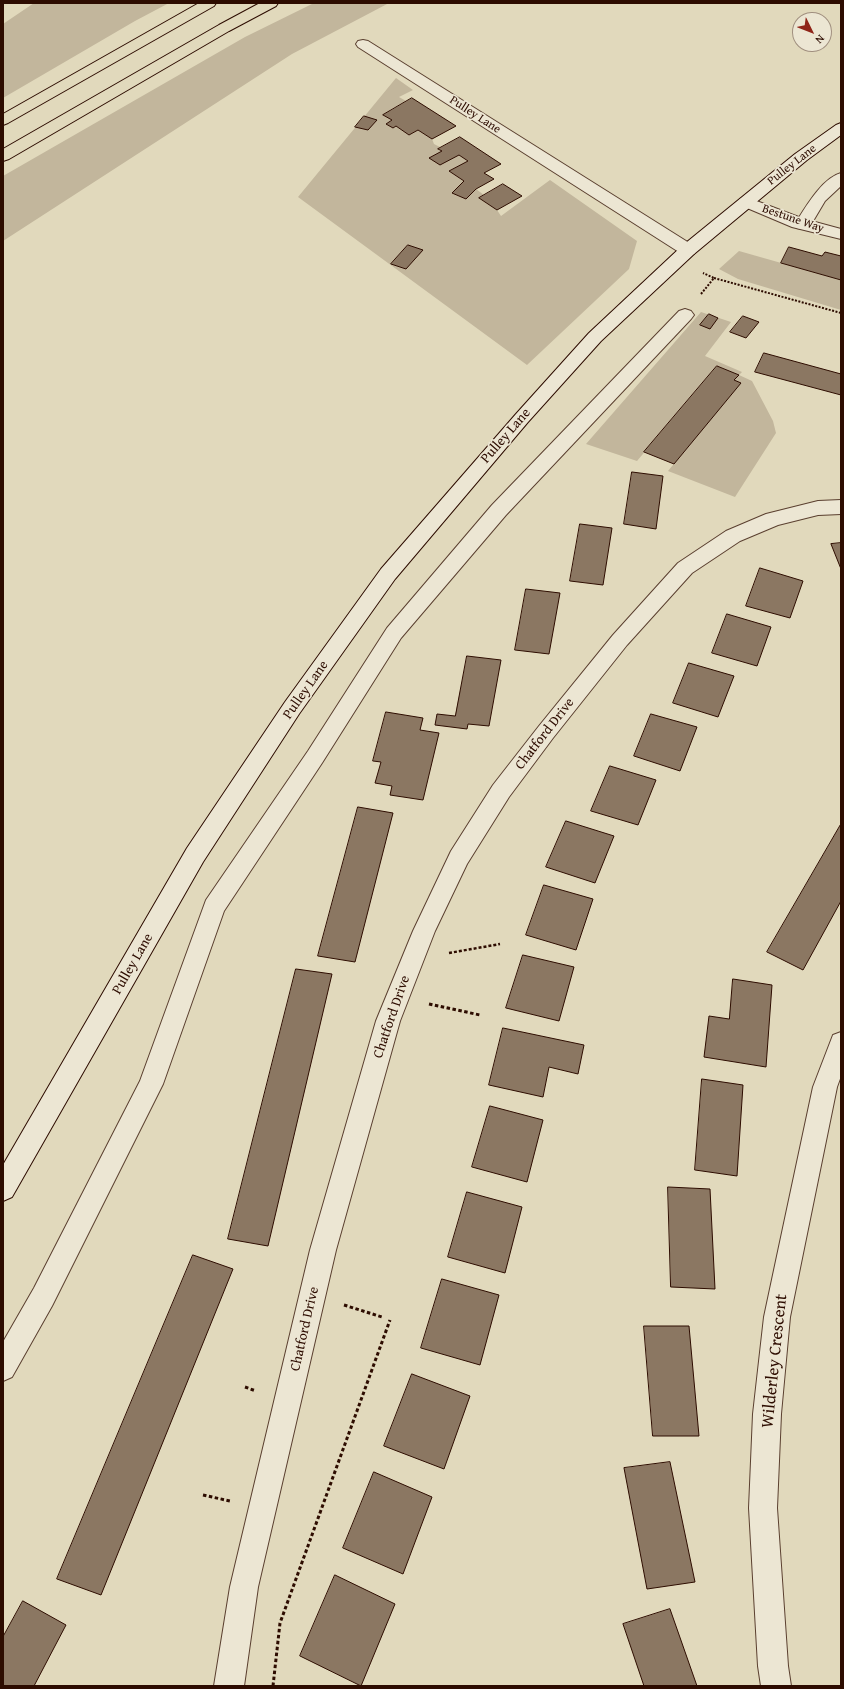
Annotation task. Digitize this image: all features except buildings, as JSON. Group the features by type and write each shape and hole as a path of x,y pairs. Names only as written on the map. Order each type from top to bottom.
{"highway":[{"path":"3,120 209,3"},
{"path":"3,156 224,28 271,3"}],"street":[{"name":"Pulley Lane","path":"363,44 682,256"},
{"name":"Pulley Lane","path":"3,1190 194,856 292,708 388,574 522,418 595,337 682,256 800,157 841,128"},
{"path":"803,224 819,198 841,178"},
{"name":"Bestune Way","path":"746,202 803,224 841,234"},
{"path":"3,1368 44,1297 151,1084 214,908 315,757 394,633 499,510 685,315"},
{"name":"Chatford Drive","path":"229,1686 244,1587 323,1250 388,1021 424,931 459,858 501,791 546,732 620,640 685,568 733,536 773,519 818,508 841,507"},
{"name":"Wilderley Crescent","path":"776,1686 773,1666 763,1508 769,1392 777,1317 800,1200 825,1087 841,1043"}],"path":[{"path":"682,256 714,278 841,313"},
{"path":"685,315 714,278"},
{"path":"412,960 500,944"},
{"path":"426,1004 480,1015"},
{"path":"338,1303 382,1317"},
{"path":"273,1686 280,1623 390,1320"},
{"path":"204,1495 209,1497"}],"shaded area":[{"path":"34,3 169,3 135,21 3,98 3,24"},
{"path":"314,3 389,3 292,54 3,241 3,176 245,37"},
{"path":"396,78 413,90 399,97 406,101 384,115 392,120 386,124 393,128 396,126 409,135 418,130 432,139 434,144 440,147 438,149 442,151 430,158 459,155 468,161 449,171 464,181 452,193 466,199 476,189 484,195 479,198 497,210 501,216 550,180 637,241 629,269 527,365 298,197"},
{"path":"739,251 841,280 841,310 738,279 719,269"},
{"path":"701,312 731,322 705,356 742,372 739,375 717,366 637,461 586,444"},
{"path":"739,375 752,381 773,421 776,433 735,497 668,471 740,383 734,380"}]}
